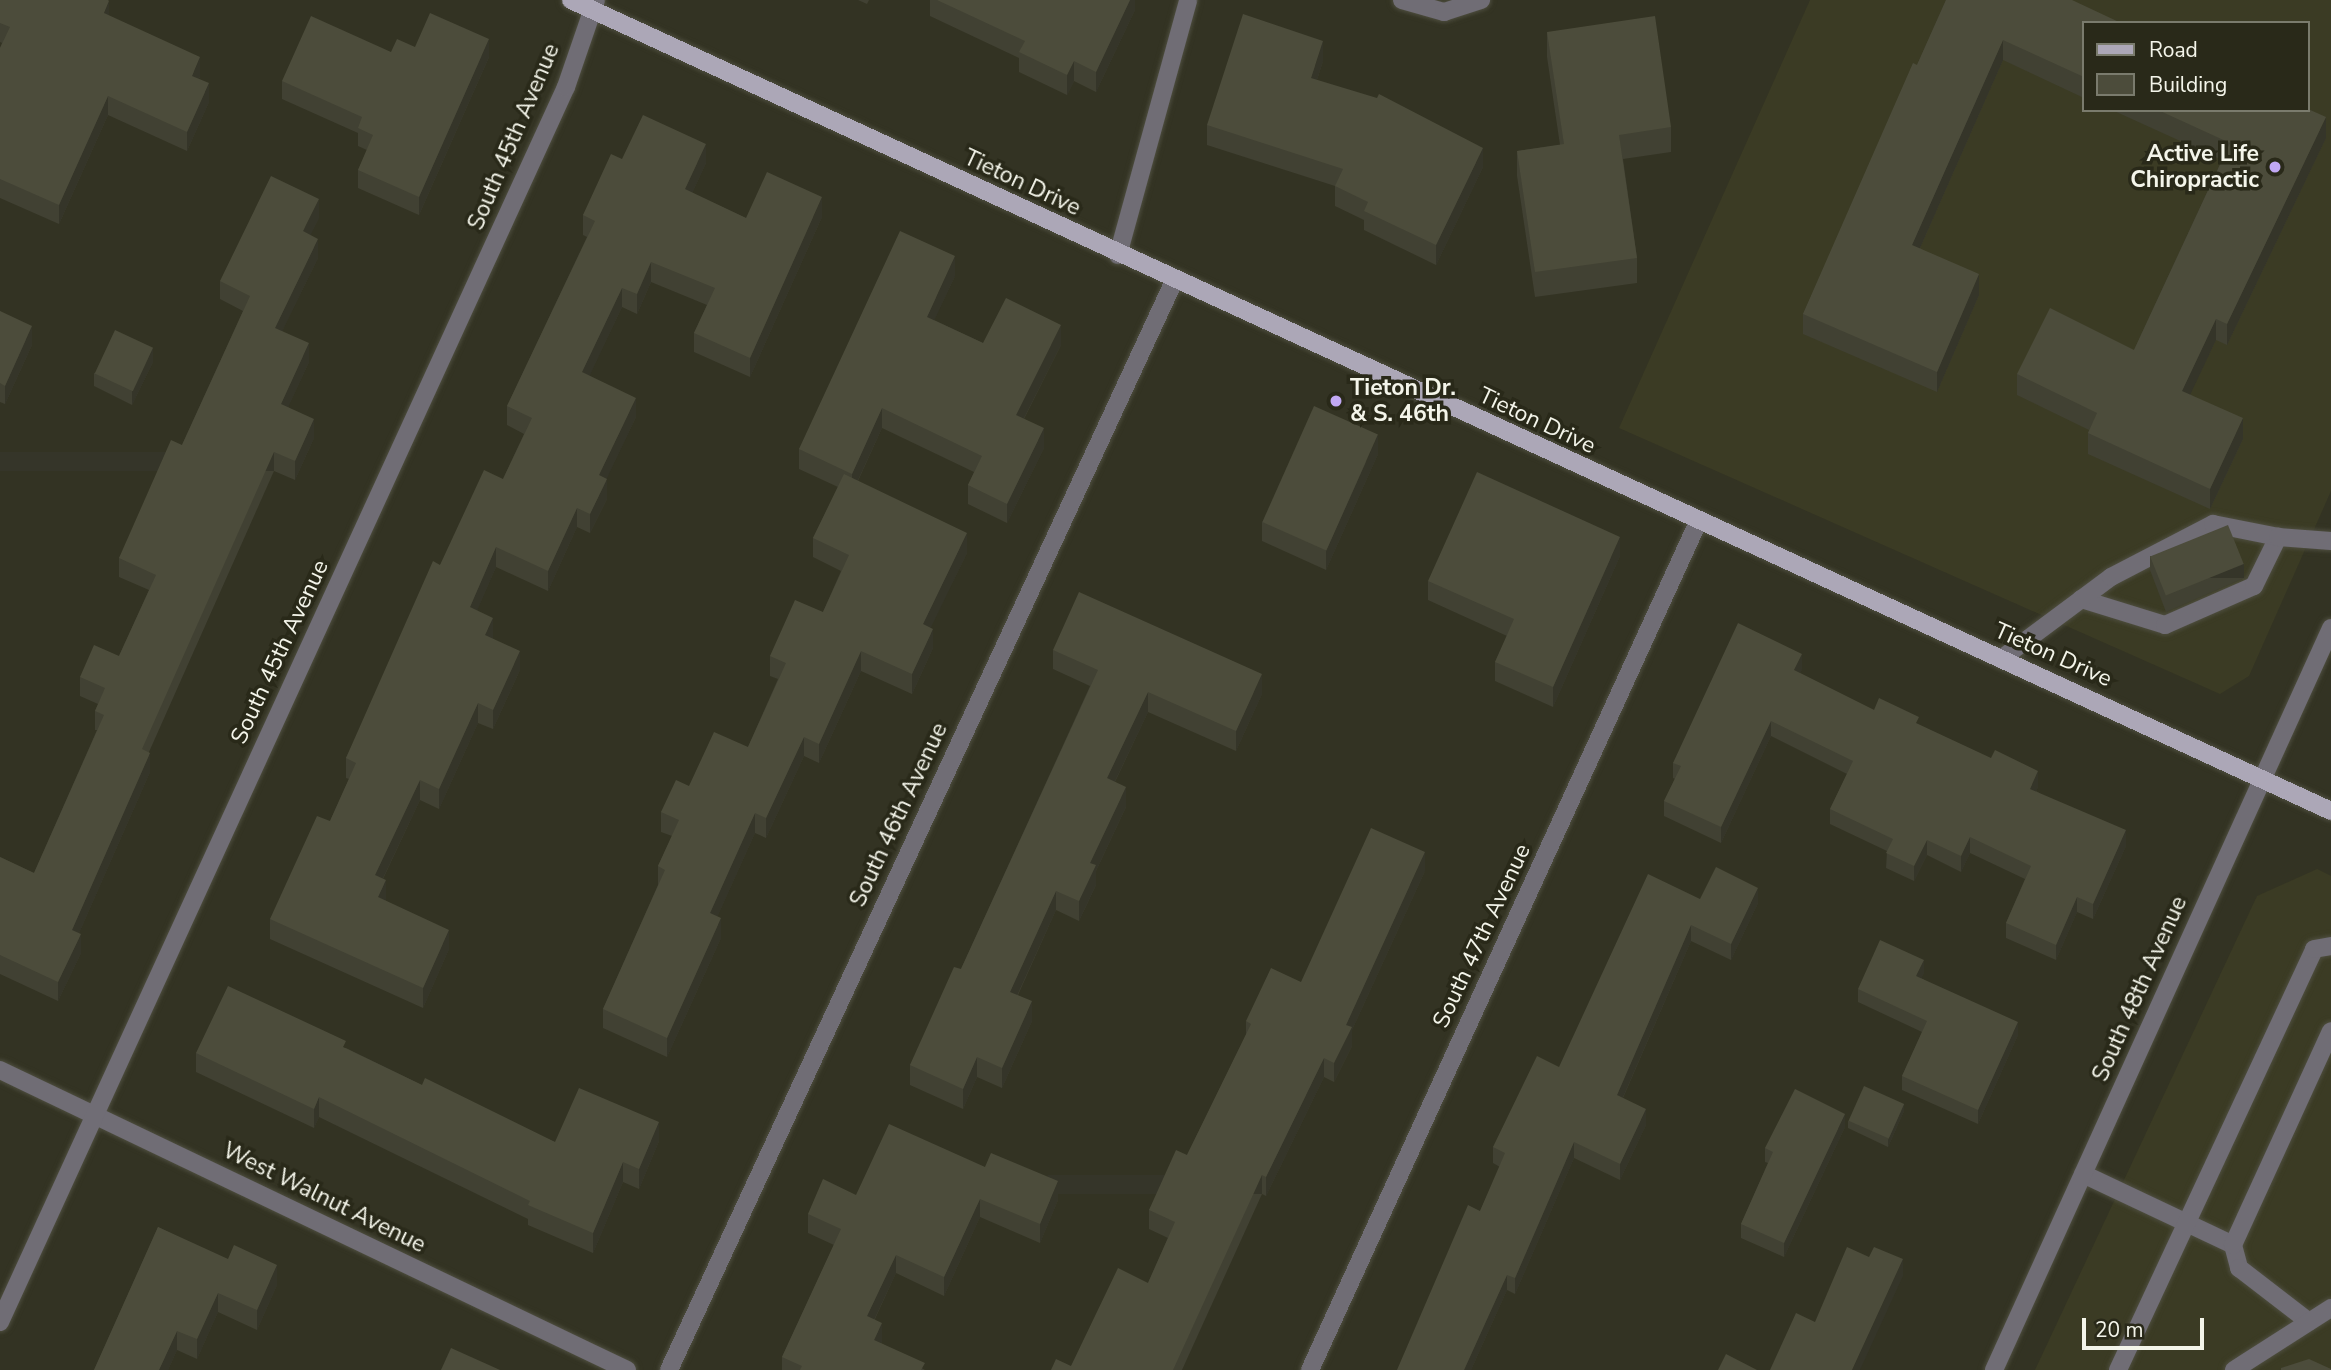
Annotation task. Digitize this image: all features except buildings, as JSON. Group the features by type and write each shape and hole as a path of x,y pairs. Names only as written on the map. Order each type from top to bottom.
{"main road":[{"name":"Tieton Drive","path":"572,0 594,5 1174,281 1698,522 2263,777 2331,811"}],"street":[{"path":"1118,255 1188,0"},
{"path":"1402,0 1444,12 1481,0"},
{"name":"South 45th Avenue","path":"0,1322 566,87 594,5"},
{"name":"South 46th Avenue","path":"668,1370 1174,281"},
{"name":"South 47th Avenue","path":"1310,1370 1698,522"},
{"path":"2001,659 2111,577 2213,524 2278,537 2331,541"},
{"path":"2081,599 2165,625 2254,586 2278,537"},
{"name":"South 48th Avenue","path":"1994,1370 2331,628"},
{"path":"2118,1370 2314,949 2331,946"},
{"path":"2309,1322 2239,1268 2233,1245 2331,1031"},
{"name":"West Walnut Avenue","path":"0,1070 627,1370"},
{"path":"2083,1174 2233,1245"},
{"path":"2234,1370 2331,1308"}],"shaded area":[{"path":"1810,0 2331,0 2331,491 2249,676 2220,694 1619,428"},
{"path":"2317,869 2331,876 2331,1370 2035,1370 2257,896"}],"place":[{"name":"Active Life Chiropractic","path":"2275,167"},
{"name":"Tieton Dr. & S. 46th","path":"1336,401"}]}
